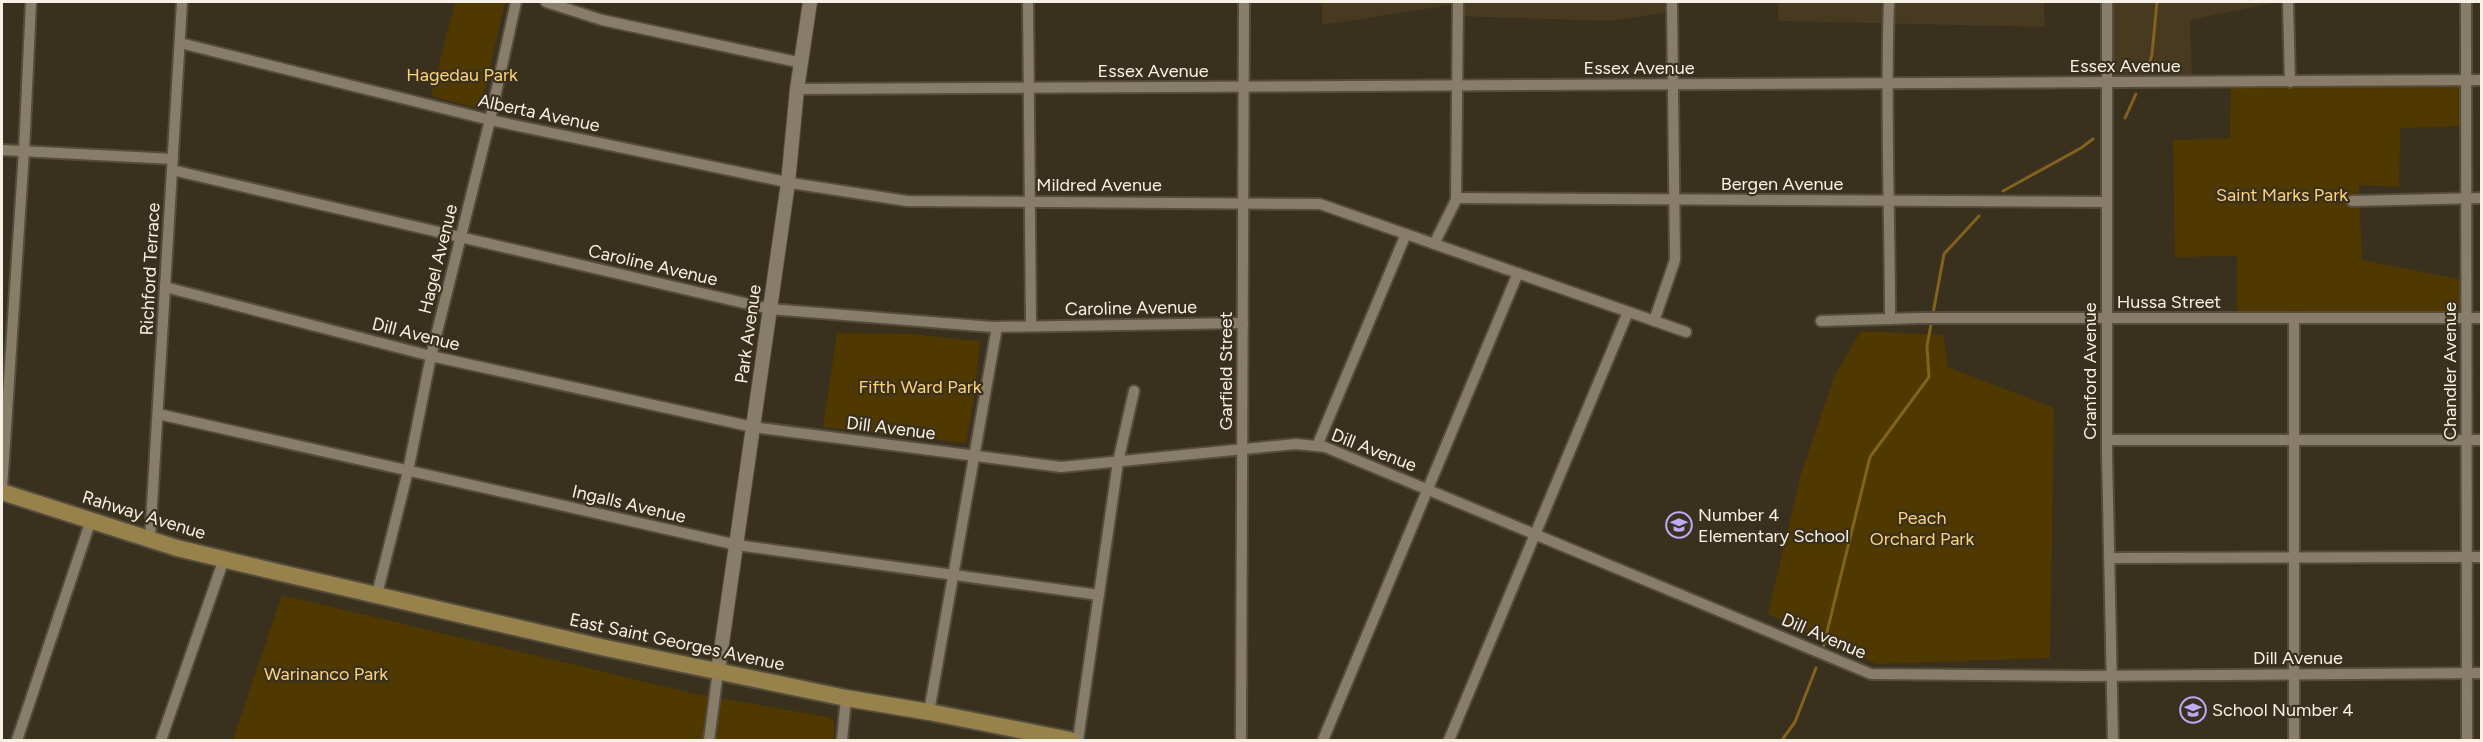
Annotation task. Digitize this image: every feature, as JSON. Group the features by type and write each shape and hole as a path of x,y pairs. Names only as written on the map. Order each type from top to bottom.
{"main road":[{"name":"Rahway Avenue","path":"2,490 150,539 277,572"},
{"name":"East Saint Georges Avenue","path":"277,572 718,671 1070,741"}],"street":[{"path":"2,490 24,151 31,2"},
{"name":"Richford Terrace","path":"150,539 182,2"},
{"name":"Hagel Avenue","path":"377,594 408,471 431,356 490,120 516,2"},
{"path":"546,2 602,20 802,63"},
{"name":"Park Avenue","path":"718,671 788,183 810,2"},
{"path":"1028,2 1031,326"},
{"name":"Garfield Street","path":"1241,741 1244,2"},
{"path":"1458,2 1456,198 1434,244 1686,332"},
{"path":"1654,321 1675,260 1672,2"},
{"path":"1889,2 1886,84 1890,201 1890,320"},
{"name":"Cranford Avenue","path":"2107,2 2105,82 2107,440 2113,741"},
{"path":"2288,2 2290,82"},
{"name":"Chandler Avenue","path":"2466,2 2467,741"},
{"name":"Alberta Avenue","path":"180,43 490,120 788,183"},
{"name":"Essex Avenue","path":"798,89 2481,80"},
{"name":"Caroline Avenue","path":"2,150 172,165 461,237 770,309 997,327 1243,323"},
{"name":"Mildred Avenue","path":"788,183 907,201 1320,204 1434,244"},
{"name":"Bergen Avenue","path":"1456,198 2107,202"},
{"path":"2352,201 2481,198"},
{"path":"1317,446 1406,234"},
{"path":"1323,741 1518,273"},
{"name":"Dill Avenue","path":"165,287 431,356 753,427 1061,467 1296,444 1325,447 1871,674 2481,673"},
{"path":"1449,741 1628,312"},
{"name":"Hussa Street","path":"1821,321 1920,318 2481,318"},
{"path":"2294,318 2294,741"},
{"path":"929,712 997,327"},
{"path":"1078,741 1118,462 1134,391"},
{"name":"Ingalls Avenue","path":"158,414 737,545 1099,595"},
{"path":"2107,440 2481,440"},
{"path":"17,741 91,520"},
{"path":"2109,558 2481,557"},
{"path":"161,741 224,559"},
{"path":"709,741 718,671"},
{"path":"842,741 846,698"}],"shaded area":[{"path":"1322,2 1671,2 1671,12 1610,21 1457,16 1457,4 1322,25"},
{"path":"1778,2 2044,2 2045,27 1778,21"},
{"path":"2104,2 2278,2 2190,20 2192,78 2106,80"}],"green space":[{"name":"Hagedau Park","path":"455,2 505,2 480,109 431,96"},
{"name":"Saint Marks Park","path":"2466,74 2466,126 2400,128 2399,187 2359,185 2362,260 2464,280 2464,318 2237,318 2237,256 2175,257 2173,140 2230,138 2231,78"},
{"name":"Peach Orchard Park","path":"1861,331 1943,335 1948,367 2054,408 2050,658 1876,664 1768,614 1801,474 1835,375"},
{"name":"Fifth Ward Park","path":"837,333 908,334 980,341 975,392 966,443 823,427"},
{"name":"Warinanco Park","path":"282,595 696,694 829,717 834,721 834,740 233,740"}],"waterway":[{"path":"2148,70 2152,54 2157,2"},
{"path":"2125,118 2136,94"},
{"path":"2003,191 2093,139"},
{"path":"1823,648 1870,457 1929,377 1927,346 1944,254 1979,216"},
{"path":"1782,740 1795,722 1816,668"}],"place":[{"name":"Number 4 Elementary School","path":"1679,525"},
{"name":"School Number 4","path":"2193,710"}]}
